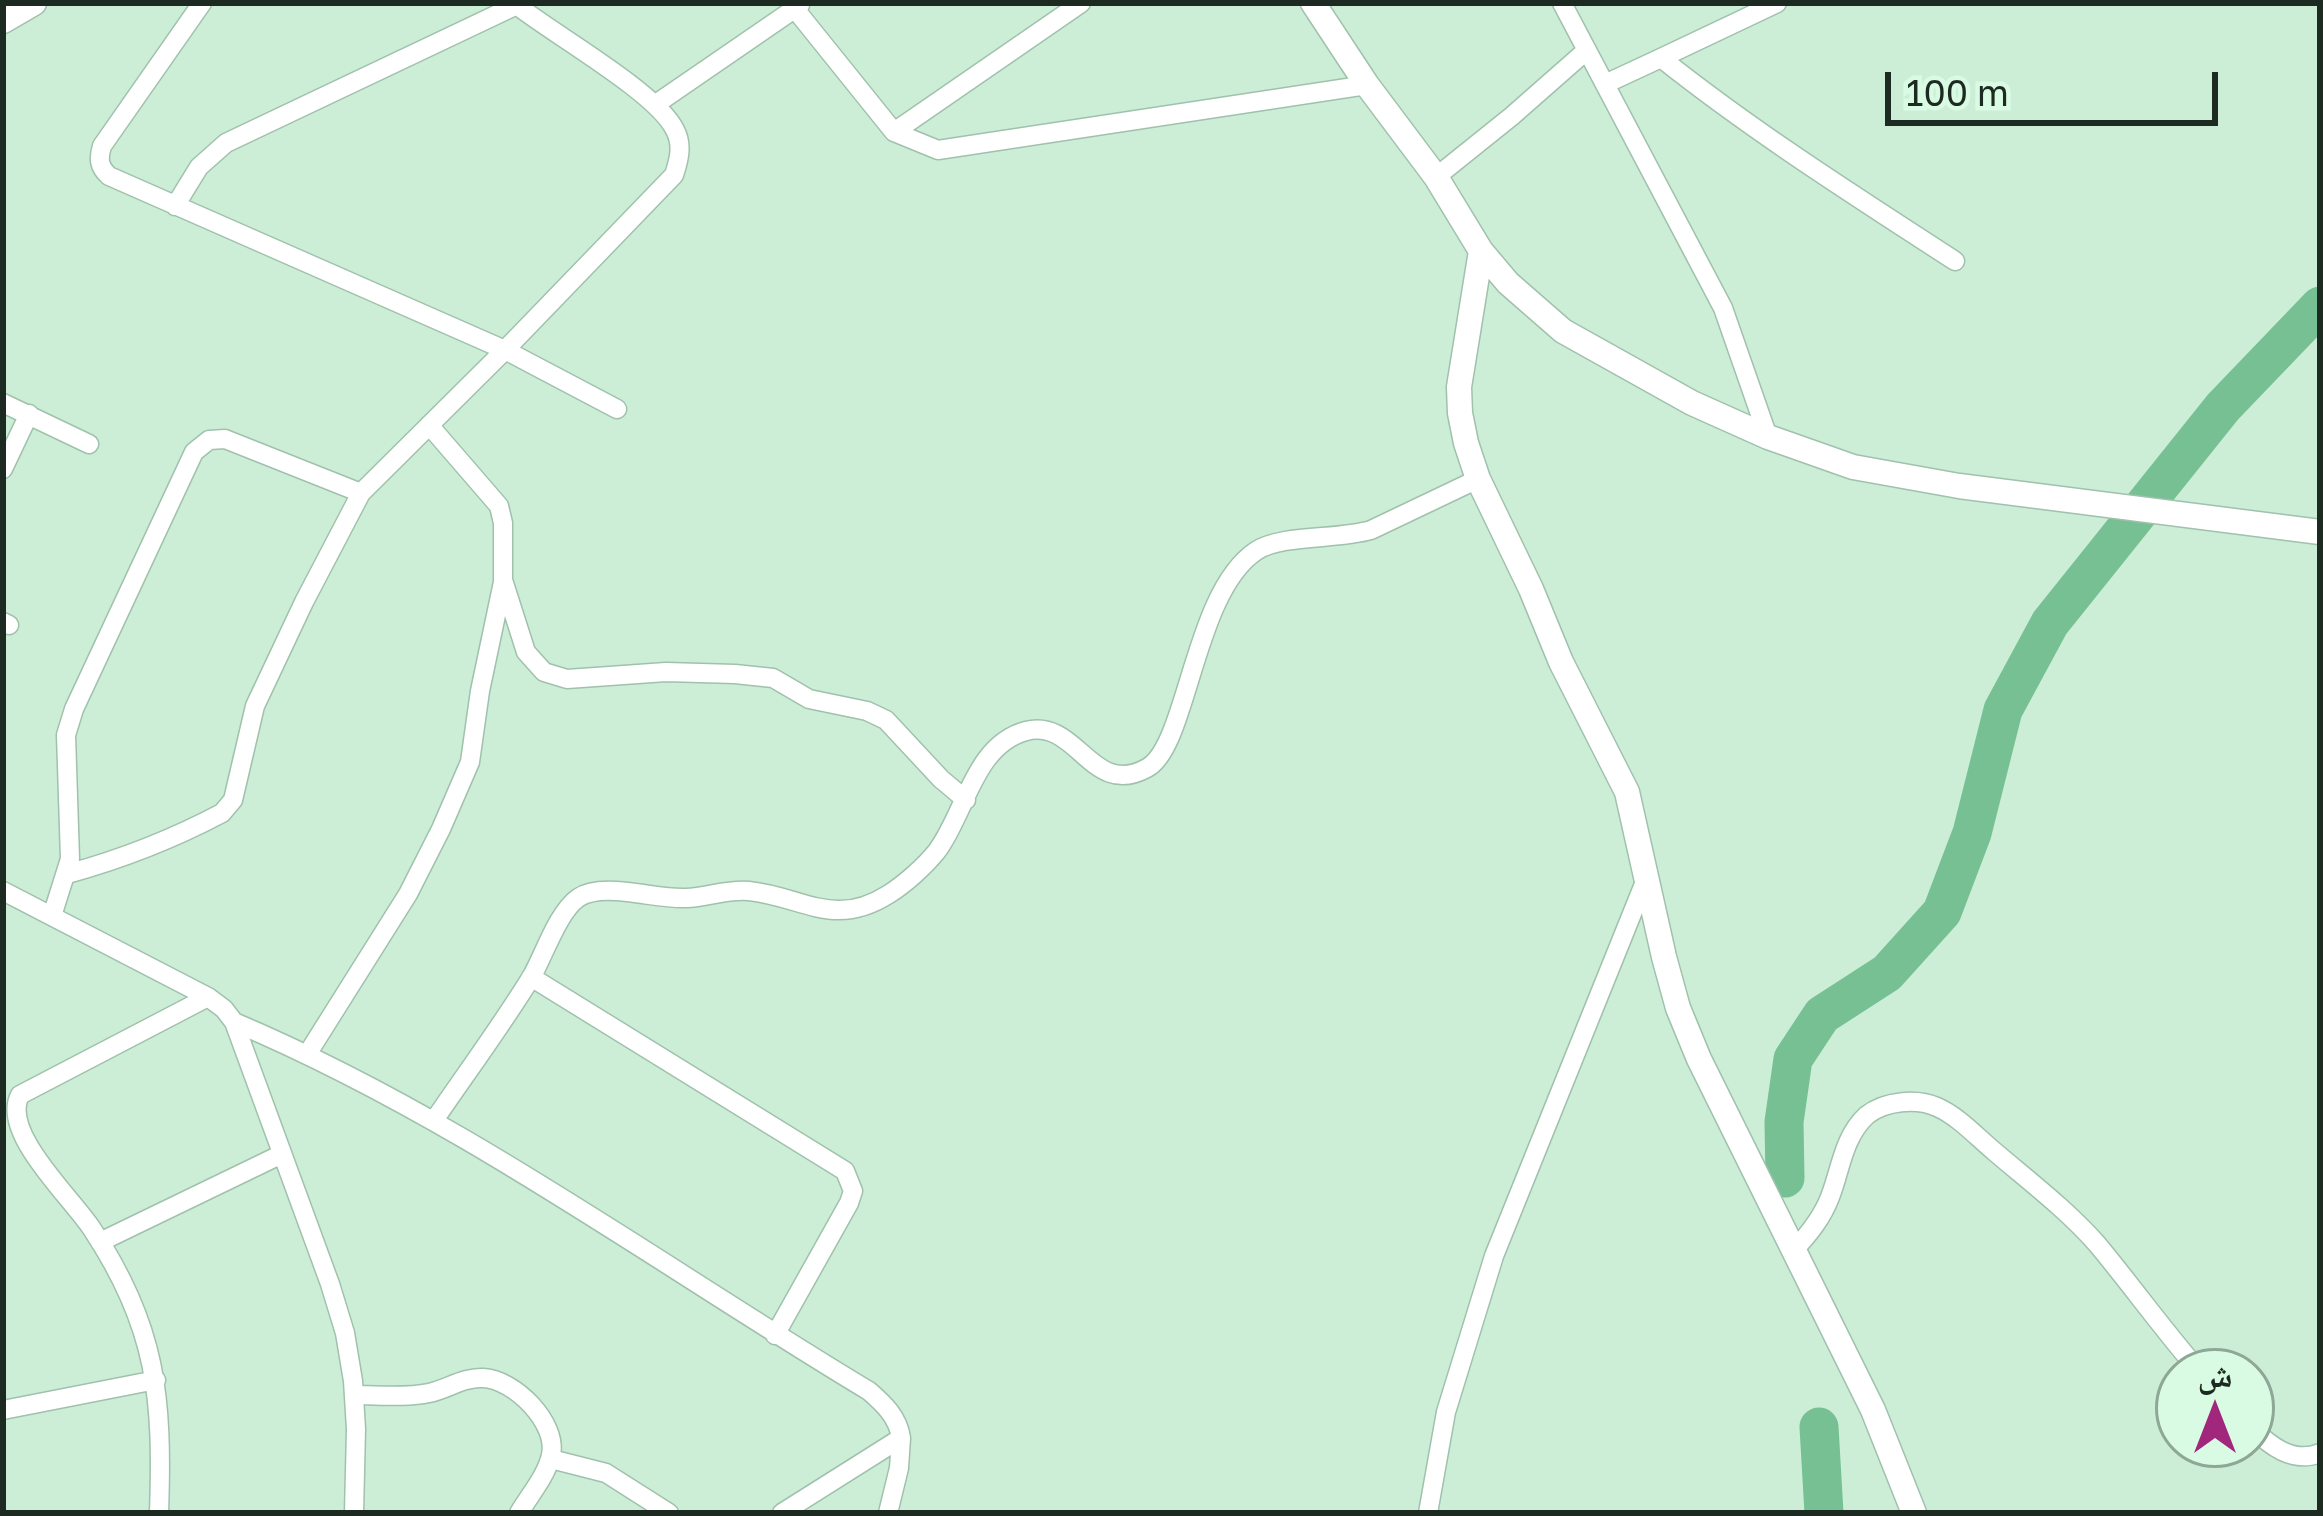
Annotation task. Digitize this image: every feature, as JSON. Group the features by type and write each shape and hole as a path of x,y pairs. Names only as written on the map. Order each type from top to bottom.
{"street":[{"path":"3,21 34,3"},
{"path":"202,3 102,146 103,171 505,350 617,409"},
{"path":"894,132 1081,3"},
{"path":"1313,3 1508,283 1564,331 1691,403 1768,437 1853,466 1959,486 2320,532"},
{"path":"1563,3 1723,308 1768,437"},
{"path":"1605,84 1778,3"},
{"path":"67,874 168,841 229,806 255,706 361,493 674,175 680,160 676,130 656,104 517,4 226,143 200,167 175,206"},
{"path":"656,104 799,6 894,132 927,148 958,149 1367,85"},
{"path":"1436,177 1587,50"},
{"path":"1661,58 1828,180 1955,260"},
{"path":"1481,250 1459,387 1460,413 1478,479 1561,662 1627,791 1664,957 1699,1059 1873,1410 1913,1513"},
{"path":"3,403 89,444"},
{"path":"3,470 29,414"},
{"path":"308,1053 408,894 473,752 503,580 503,523 499,506 429,424"},
{"path":"52,916 67,874 66,735 194,452 209,440 225,439 361,493"},
{"path":"434,1120 531,977 574,901 585,894 611,891 685,898 732,890 754,891 819,909 842,911 868,905 892,892 935,854 982,764 1007,739 1037,730 1062,736 1096,767 1111,773 1132,773 1153,764 1172,728 1215,604 1255,552 1282,542 1371,530 1478,479"},
{"path":"503,580 526,652 544,672 567,679 666,672 773,678 809,699 867,711 886,720 966,800"},
{"path":"1428,1513 1441,1432 1494,1256 1648,875"},
{"path":"3,891 208,997 234,1022 340,1317 354,1395 353,1513"},
{"path":"531,977 845,1171 853,1191 849,1203 776,1335"},
{"path":"159,1513 160,1424 156,1380 142,1325 100,1242 69,1200 20,1149 8,1120 12,1103 20,1095 208,997"},
{"path":"234,1022 308,1053 434,1120 869,1391 896,1420 901,1438 888,1513"},
{"path":"1794,1250 1828,1202 1846,1147 1865,1117 1890,1105 1932,1105 1957,1120 2095,1242 2181,1348"},
{"path":"100,1242 282,1154"},
{"path":"354,1395 413,1395 487,1378 521,1394 550,1436 551,1459 519,1513"},
{"path":"3,1410 156,1380"},
{"path":"782,1513 901,1438"},
{"path":"2275,1444 2290,1455 2320,1453"},
{"path":"551,1459 607,1473 669,1513"}],"waterway":[{"path":"1785,1178 1784,1122 1793,1059 1822,1015 1887,973 1942,912 1972,833 2003,710 2050,623 2223,407 2320,306"},
{"path":"1819,1427 1824,1513"}]}
